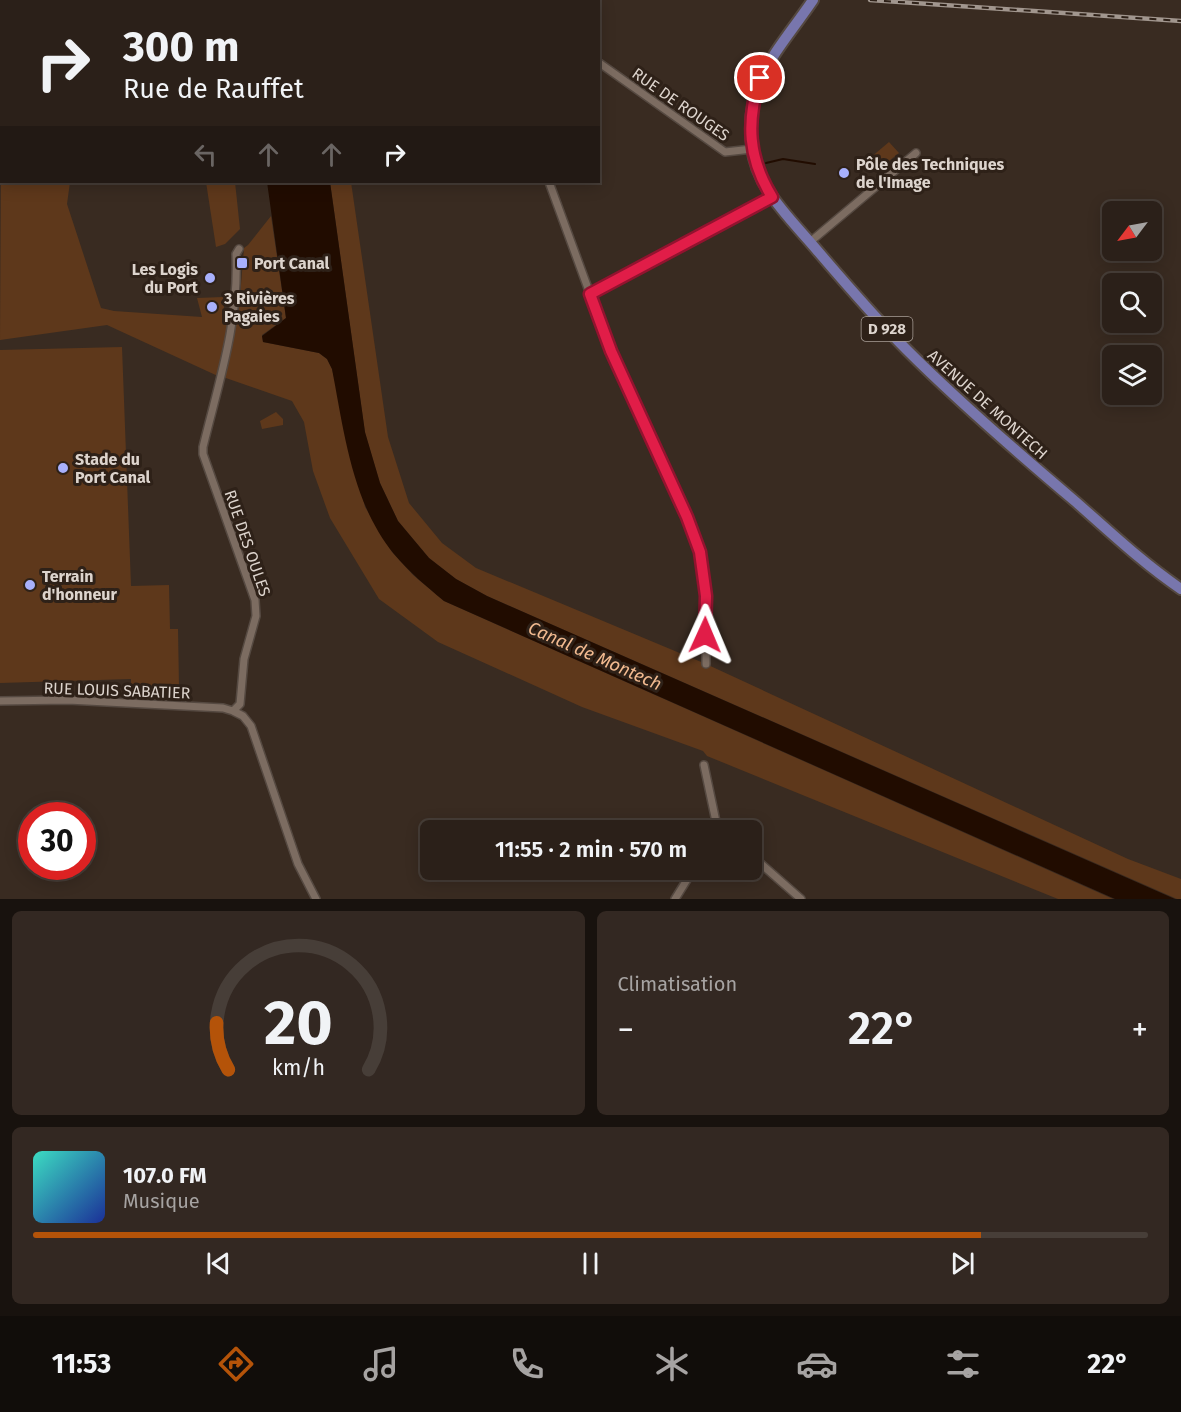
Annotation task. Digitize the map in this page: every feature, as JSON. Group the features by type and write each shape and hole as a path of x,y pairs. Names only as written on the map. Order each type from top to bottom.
{"main road":[{"name":"AVENUE DE MONTECH","path":"813,0 760,78 752,102 752,148 763,182 772,197 856,296 906,349 982,421 1181,590"}],"street":[{"name":"RUE DE ROUGES","path":"600,63 725,152 752,148"},
{"path":"810,242 916,153"},
{"path":"549,183 611,351 687,517 700,552 706,596 706,664"},
{"path":"590,294 772,197"},
{"name":"RUE DES OULES","path":"233,711 240,704 244,659 256,616 255,600 202,454 230,338 236,304 236,254 239,249"},
{"name":"RUE LOUIS SABATIER","path":"0,701 68,700 223,708 233,711"},
{"path":"233,711 243,716 251,726 298,864 316,899"},
{"path":"704,765 716,820"},
{"path":"762,865 801,899"},
{"path":"675,899 687,880"}],"shaded area":[{"path":"889,142 899,153 879,169 870,158"},
{"path":"1,183 70,183 67,204 101,308 114,311 202,317 197,298 223,297 225,318 233,319 220,377 107,325 0,340"},
{"path":"206,183 235,183 240,229 225,244 216,247"},
{"path":"330,183 351,183 388,437 409,503 442,543 476,568 706,664 1128,859 1181,879 1181,899 487,596 456,579 429,558 398,521 380,483 365,433"},
{"path":"271,216 286,318 262,335 263,342 319,353 327,359 332,369 365,507 392,552 413,575 444,601 1113,899 1058,899 707,756 703,751 582,707 438,642 379,599 330,518 313,471 304,422 292,401 223,377 239,309 244,248"},
{"name":"Stade du Port Canal","path":"122,347 131,586 169,585 170,629 178,629 179,687 131,688 131,679 0,683 0,350"},
{"path":"276,412 283,419 283,425 262,429 260,421"}],"water":[{"name":"Canal de Montech","path":"267,183 330,183 365,432 380,483 398,521 429,558 456,579 487,596 1175,899 1115,899 444,601 394,554 368,512 352,466 332,369 327,359 319,353 263,342 262,336 286,318"}],"waterway":[{"path":"766,163 783,159 815,164"}],"railway":[{"path":"870,0 1181,21"}],"place":[{"name":"Pôle des Techniques de l'Image","path":"844,173"},
{"name":"Port Canal","path":"242,263"},
{"name":"Les Logis du Port","path":"210,278"},
{"name":"3 Rivières Pagaies","path":"212,307"},
{"name":"Stade du Port Canal","path":"63,468"},
{"name":"Terrain d'honneur","path":"30,585"}],"route":[{"path":"705,635 706,596 700,552 687,517 611,351 590,294 772,197 763,182 752,148 752,102 760,78"}]}
